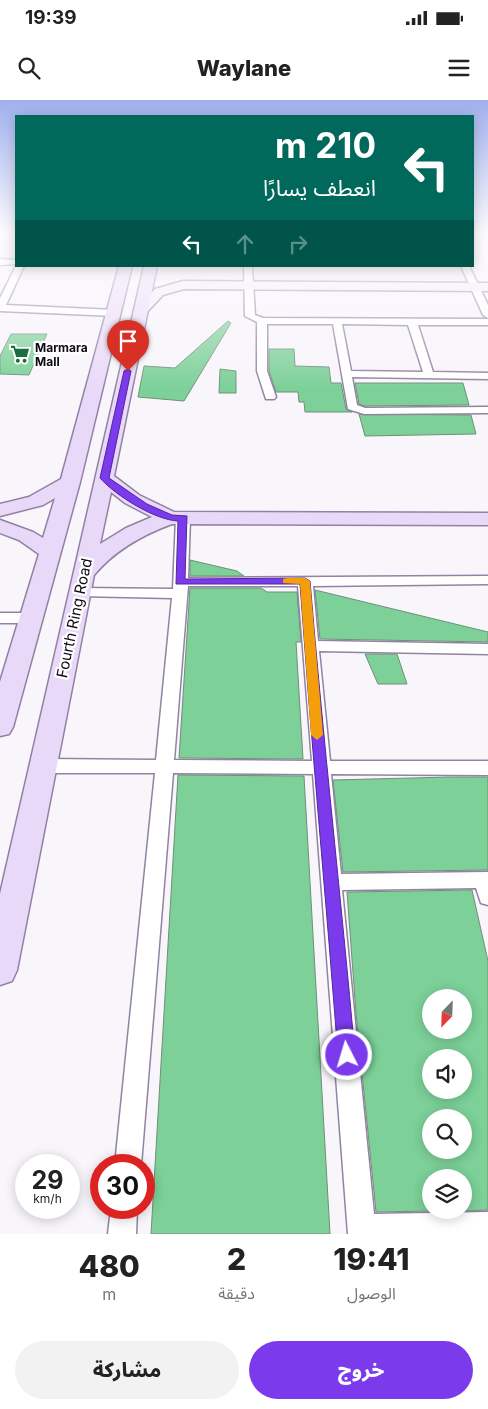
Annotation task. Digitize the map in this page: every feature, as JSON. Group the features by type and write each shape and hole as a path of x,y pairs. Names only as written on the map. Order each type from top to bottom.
{"main road":[{"path":"0,727 70,482 97,374 115,313 128,285"},
{"name":"Fourth Ring Road","path":"0,970 81,583 141,310 138,285"},
{"path":"105,478 132,499 177,518"},
{"path":"0,510 36,501 70,482"},
{"path":"81,583 92,562 118,540 134,531 177,518 488,519"},
{"path":"0,526 26,536 50,552"}],"street":[{"path":"11,285 0,308 115,313"},
{"path":"141,310 159,292 183,285 488,286"},
{"path":"250,286 250,316 262,321 488,322"},
{"path":"474,286 487,310"},
{"path":"262,321 262,371 270,397"},
{"path":"337,322 352,407 357,410 488,410"},
{"path":"412,322 430,375"},
{"path":"346,374 488,376"},
{"path":"129,1154 180,588 177,518"},
{"path":"81,583 180,588 305,581 488,580"},
{"path":"305,581 312,646 319,767 332,882 361,1231 488,1226"},
{"path":"0,618 32,618"},
{"path":"312,646 488,649"},
{"path":"42,766 488,768"},
{"path":"332,882 487,886"},
{"path":"122,1234 123,1219"}],"building":[{"path":"228,321 231,323 184,401 138,397 144,366 175,368"},
{"path":"11,334 47,334 29,375 0,374 0,356"},
{"path":"269,349 294,349 295,366 329,367 331,383 341,383 346,409 352,412 305,412 304,402 299,402 298,392 276,392 269,371"},
{"path":"220,369 236,371 236,393 219,393"},
{"path":"355,383 463,383 469,405 365,406 359,404"},
{"path":"359,414 471,415 476,434 365,436"},
{"path":"190,560 237,571 244,576 190,576"},
{"path":"190,588 261,588 267,592 297,592 301,642 296,642 303,759 179,758"},
{"path":"315,590 488,632 488,642 320,639"},
{"path":"365,654 397,654 407,684 378,684"},
{"path":"178,775 304,776 330,1234 151,1234 152,1219 155,1219 155,1166"},
{"path":"488,777 488,870 343,872 333,780"},
{"path":"472,890 488,961 488,1210 472,1211 472,1169 422,1169 422,1211 376,1212 356,1013 347,892"}],"slow traffic":[{"path":"287,581 305,581 312,646 317,735"}],"place":[{"name":"Marmara Mall","path":"20,354"}],"route":[{"path":"128,371 105,478 144,506 170,518 183,518 180,582 305,581 312,646 319,767 332,882 347,1055"}]}
